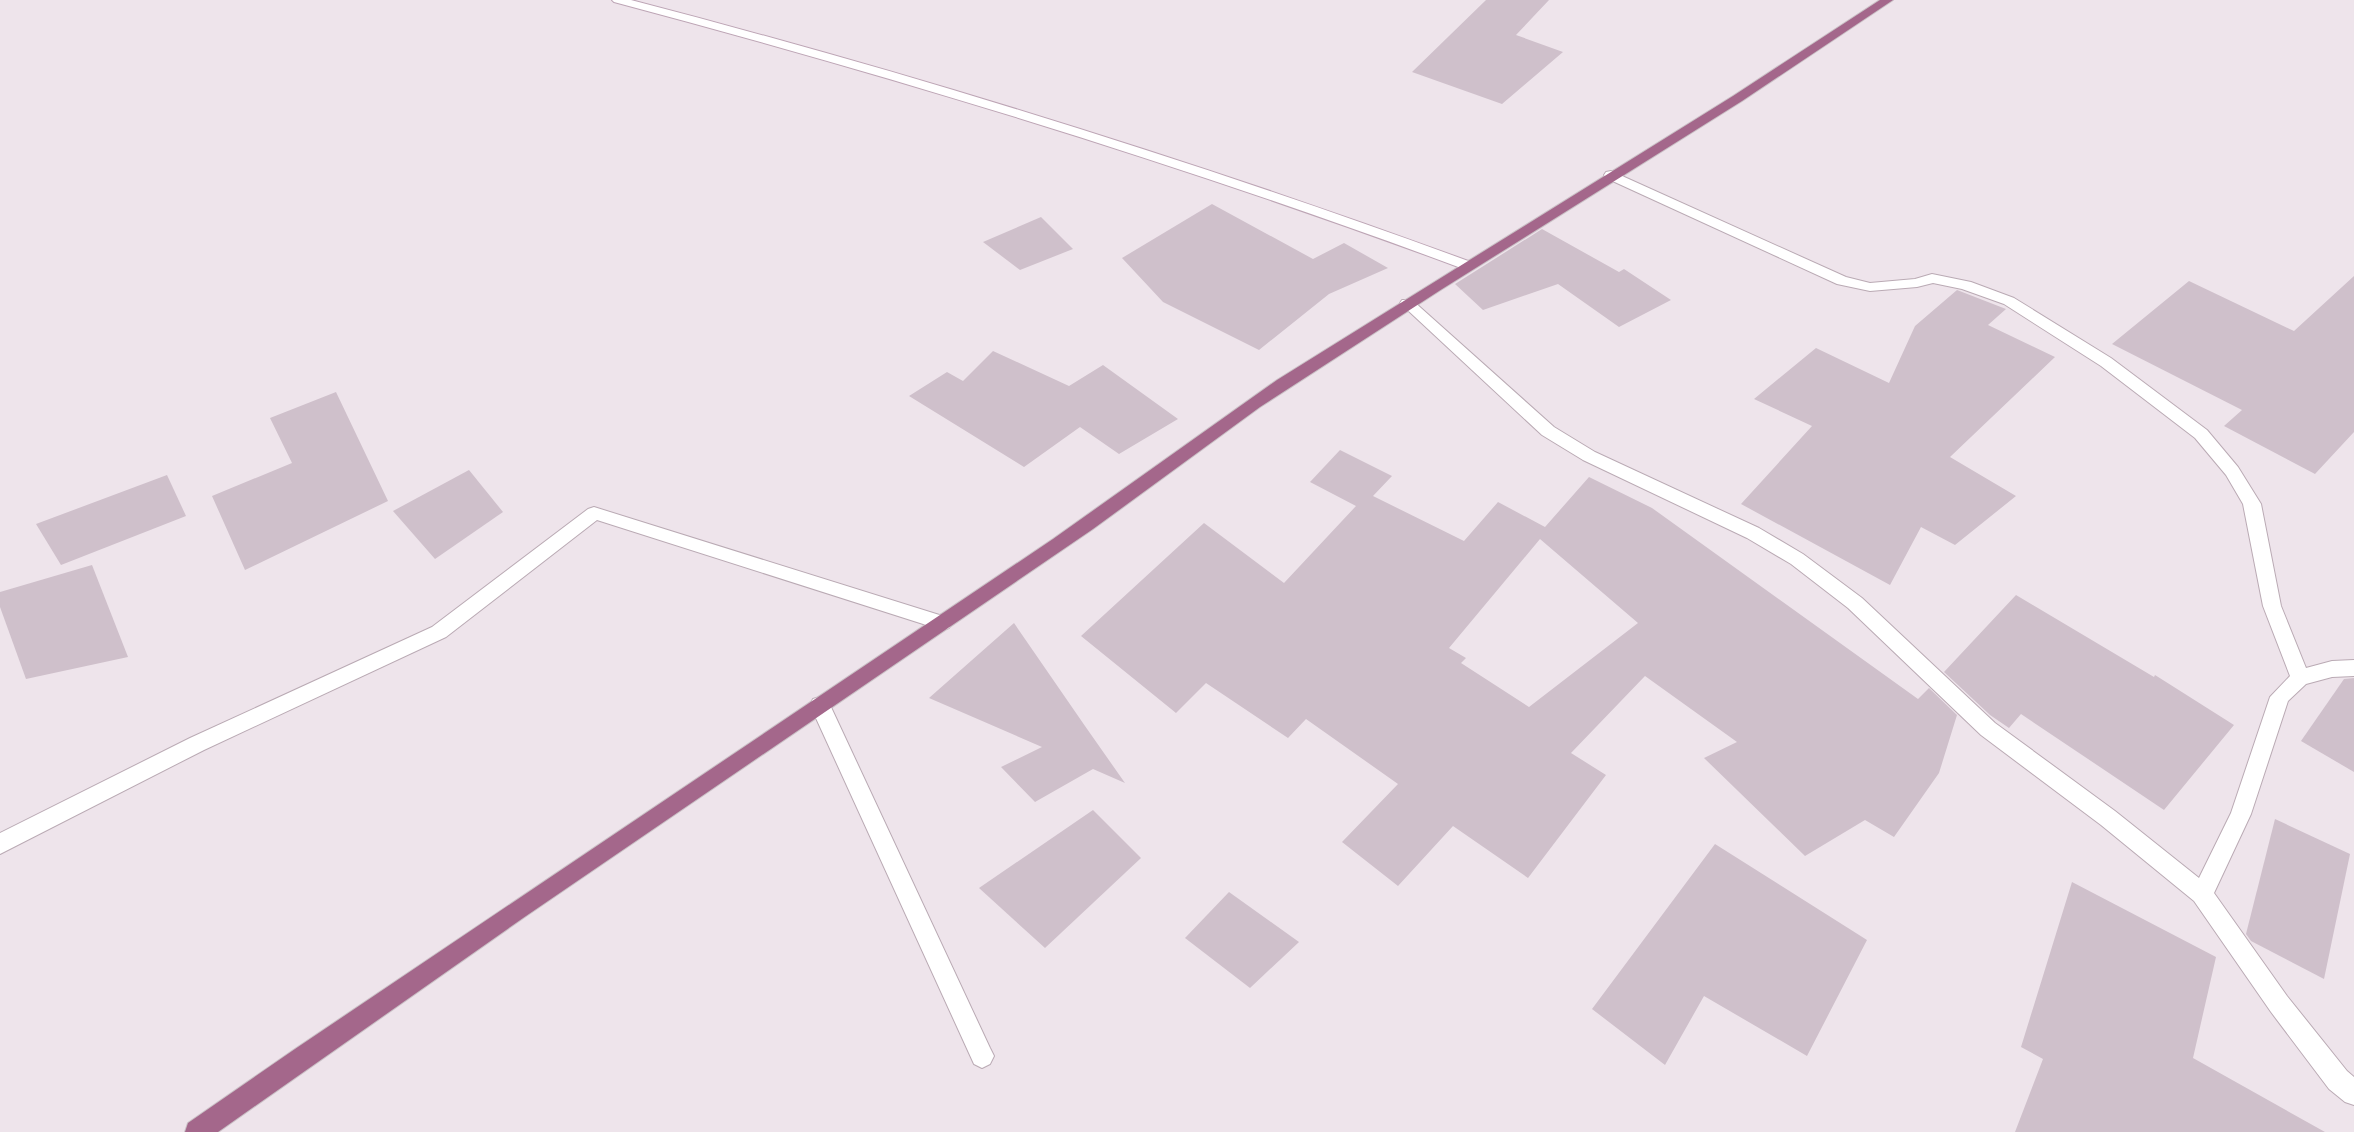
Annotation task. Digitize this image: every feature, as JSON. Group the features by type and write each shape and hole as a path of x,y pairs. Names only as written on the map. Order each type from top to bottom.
{"main road":[{"path":"197,1132 360,1017 1092,522 1276,388 1611,175 1775,75 1887,0"}],"street":[{"path":"618,0 786,45 1176,164 1347,221 1466,266"},
{"path":"1611,175 1842,281 1869,287 1917,283 1932,278 1966,285 2009,301 2106,362 2201,434 2232,471 2252,504 2272,606 2300,678"},
{"path":"1407,303 1548,431 1589,456 1704,508 1753,533 1797,559 1855,603 1989,729 2027,760 2108,818 2202,894 2299,1029 2338,1080 2354,1093"},
{"path":"0,844 197,744 439,632 594,513 942,623"},
{"path":"2202,894 2241,814 2280,697 2300,678 2332,669 2354,669"},
{"path":"820,705 982,1056"}],"building":[{"path":"1486,0 1549,0 1516,35 1563,52 1502,104 1412,72"},
{"path":"1212,204 1313,259 1344,243 1388,268 1329,294 1259,350 1163,302 1122,258"},
{"path":"1041,217 1073,249 1020,270 983,242"},
{"path":"1542,229 1619,272 1624,269 1671,300 1619,327 1558,284 1483,310 1455,284"},
{"path":"2354,276 2354,432 2315,474 2224,426 2242,410 2112,344 2189,281 2294,331"},
{"path":"1957,290 2006,309 1988,325 2055,357 1950,457 2016,496 1955,545 1921,527 1890,585 1741,504 1812,426 1754,399 1816,348 1889,383 1915,326"},
{"path":"993,351 1069,386 1103,365 1178,419 1119,454 1080,427 1024,467 909,396 947,372 963,381"},
{"path":"336,392 388,501 245,570 212,496 292,463 270,418"},
{"path":"1340,450 1392,476 1373,496 1464,541 1498,502 1545,527 1589,477 1652,508 1918,699 1929,688 1957,715 1939,773 1894,837 1865,820 1805,856 1704,758 1737,742 1645,676 1571,753 1606,775 1528,878 1453,826 1398,886 1342,842 1398,784 1306,719 1288,738 1206,683 1176,713 1081,636 1204,523 1284,583 1356,506 1310,482","holes":["1540,539 1638,623 1529,707 1461,663 1466,658 1449,648"]},
{"path":"469,470 503,512 435,559 393,511"},
{"path":"167,475 186,516 61,565 36,524"},
{"path":"92,565 128,657 26,679 0,607 0,592"},
{"path":"2016,595 2154,677 2155,675 2234,725 2164,810 2021,714 2009,728 1990,715 1944,672"},
{"path":"1014,623 1125,783 1093,769 1035,802 1001,767 1042,747 929,698"},
{"path":"2354,678 2354,772 2301,741 2344,679"},
{"path":"1093,810 1141,858 1045,948 979,888"},
{"path":"2275,819 2350,854 2324,979 2251,941 2246,934"},
{"path":"1715,844 1867,940 1807,1056 1704,996 1665,1065 1592,1009"},
{"path":"2072,882 2216,957 2193,1058 2325,1132 2015,1132 2043,1059 2021,1047"},
{"path":"1229,892 1299,942 1250,988 1185,938"}]}
